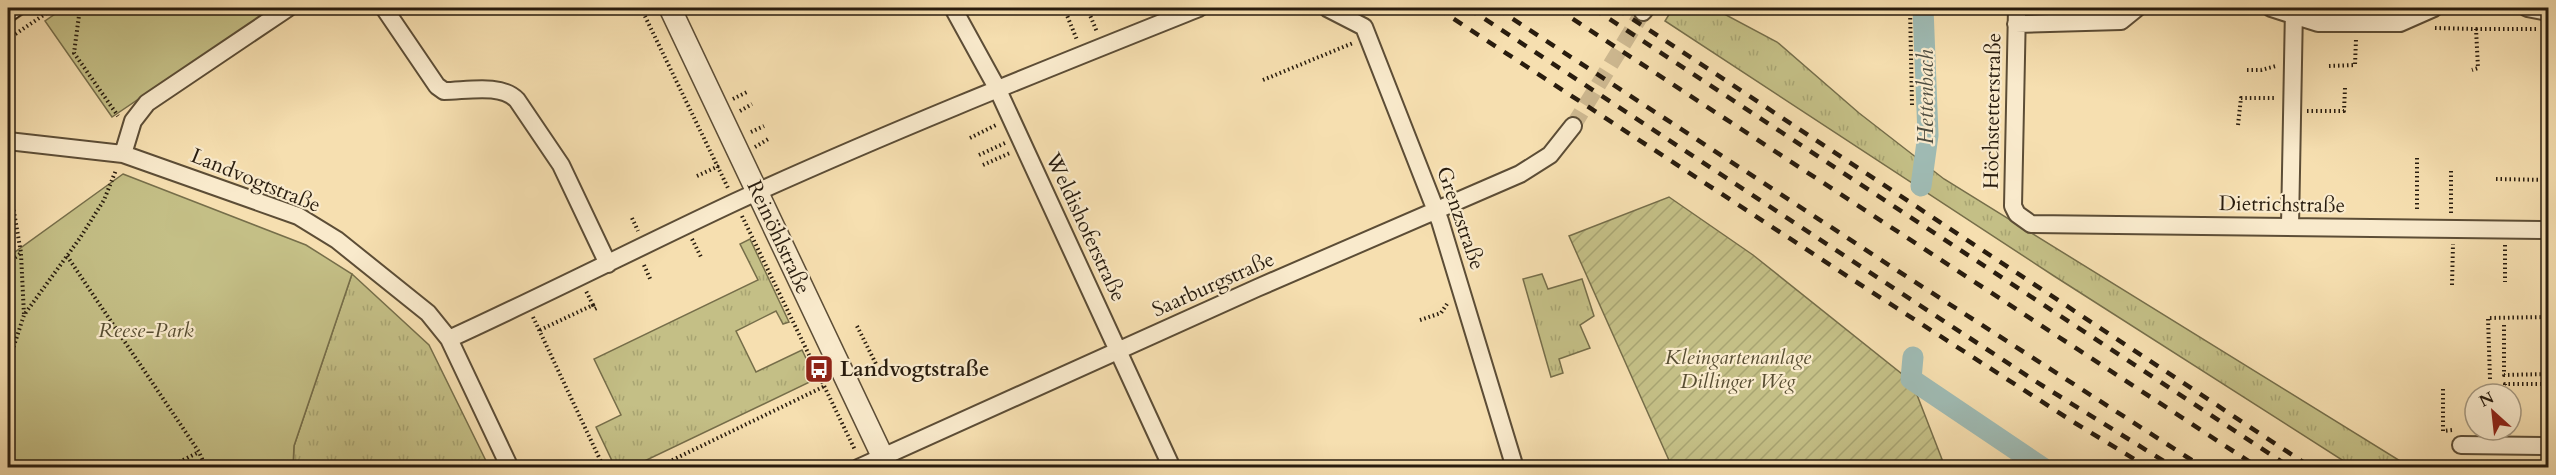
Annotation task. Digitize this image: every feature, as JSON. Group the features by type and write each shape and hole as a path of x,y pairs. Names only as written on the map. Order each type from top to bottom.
{"street":[{"path":"123,154 133,121 147,103 288,8"},
{"path":"384,8 437,86 444,92 501,90 511,93 561,165 608,264"},
{"name":"Reinöhlstraße","path":"670,8 885,462"},
{"name":"Weldishoferstraße","path":"953,8 997,88 1172,468"},
{"path":"449,339 735,202 997,88 1199,8"},
{"name":"Grenzstraße","path":"1327,8 1364,27 1436,210 1465,296 1515,468"},
{"path":"2017,16 2121,21 2137,8"},
{"path":"2271,8 2294,11 2318,23 2400,23 2434,8"},
{"path":"2527,8 2548,12"},
{"path":"2290,226 2294,11"},
{"name":"Höchstetterstraße","path":"2017,16 2013,206 2018,214"},
{"name":"Saarburgstraße","path":"860,466 885,462 1119,352 1538,165 1562,143 1573,126"},
{"name":"Landvogtstraße","path":"8,141 123,154 297,216 337,240 428,313 449,339 510,468"},
{"name":"Dietrichstraße","path":"2018,214 2031,224 2548,230"},
{"path":"2457,442 2548,446"}],"lane":[{"path":"8,19 24,8"}],"path":[{"path":"8,39 54,8"},
{"path":"80,8 74,53 118,116 133,121"},
{"path":"641,8 824,386 860,466"},
{"path":"1064,8 1082,54"},
{"path":"1087,8 1103,46"},
{"path":"1912,105 1911,8 1932,8"},
{"path":"2329,66 2355,65 2356,23"},
{"path":"2426,27 2542,29"},
{"path":"2472,70 2478,68 2476,29"},
{"path":"1263,80 1368,37"},
{"path":"2247,70 2292,65"},
{"path":"2238,125 2241,98 2344,111 2345,87"},
{"path":"970,138 1011,118"},
{"path":"979,155 1022,141"},
{"path":"983,165 1022,141"},
{"path":"8,364 24,315 104,200 123,154"},
{"path":"697,176 740,155"},
{"path":"2417,158 2417,228"},
{"path":"2451,168 2452,285"},
{"path":"8,177 21,253 24,315"},
{"path":"2496,179 2548,180"},
{"path":"2505,229 2505,282"},
{"path":"8,263 21,253"},
{"path":"67,256 199,452 206,468"},
{"path":"540,330 595,306 580,277"},
{"path":"1420,320 1441,313 1446,305 1465,296"},
{"path":"527,303 604,468"},
{"path":"2490,379 2488,318 2548,317"},
{"path":"2504,325 2505,375 2548,374"},
{"path":"857,326 877,366"},
{"path":"656,468 845,376"},
{"path":"2523,384 2548,384"},
{"path":"2443,389 2443,430 2455,430 2457,442"},
{"path":"167,468 199,452"}],"green space":[{"path":"64,8 273,8 112,117 45,21"},
{"path":"1673,8 1713,8 1777,42 1859,113 1944,179 2410,467 2353,467 2054,276 1665,21"},
{"name":"Reese-Park","path":"123,174 306,245 352,274 294,446 293,467 8,467 8,257"},
{"name":"Kleingartenanlage Dillinger Weg","path":"1669,197 1753,255 1912,382 1945,467 1672,467 1569,236"},
{"path":"750,239 789,322 783,324 776,311 736,331 756,372 802,350 816,379 632,467 615,467 596,427 621,415 594,359 758,280 740,244"},
{"path":"352,274 429,345 489,467 293,468 294,446"},
{"path":"1542,274 1548,289 1582,279 1594,316 1580,325 1590,348 1559,359 1563,373 1551,377 1523,279"}],"waterway":[{"name":"Hettenbach","path":"1921,186 1928,135 1923,8"},
{"name":"Hettenbach","path":"1913,357 1911,379 2043,468"}],"tunnel":[{"path":"1573,126 1643,12"}],"tram line":[{"path":"8,24 31,8"}],"railway":[{"path":"1437,8 1864,287 2149,468"},
{"path":"1468,8 2035,381 2175,468"},
{"path":"1496,8 2204,468"},
{"path":"1556,8 2259,468"},
{"path":"1593,8 2291,468"},
{"path":"1616,8 2312,468"}],"place":[{"name":"Landvogtstraße","path":"819,369"}]}
